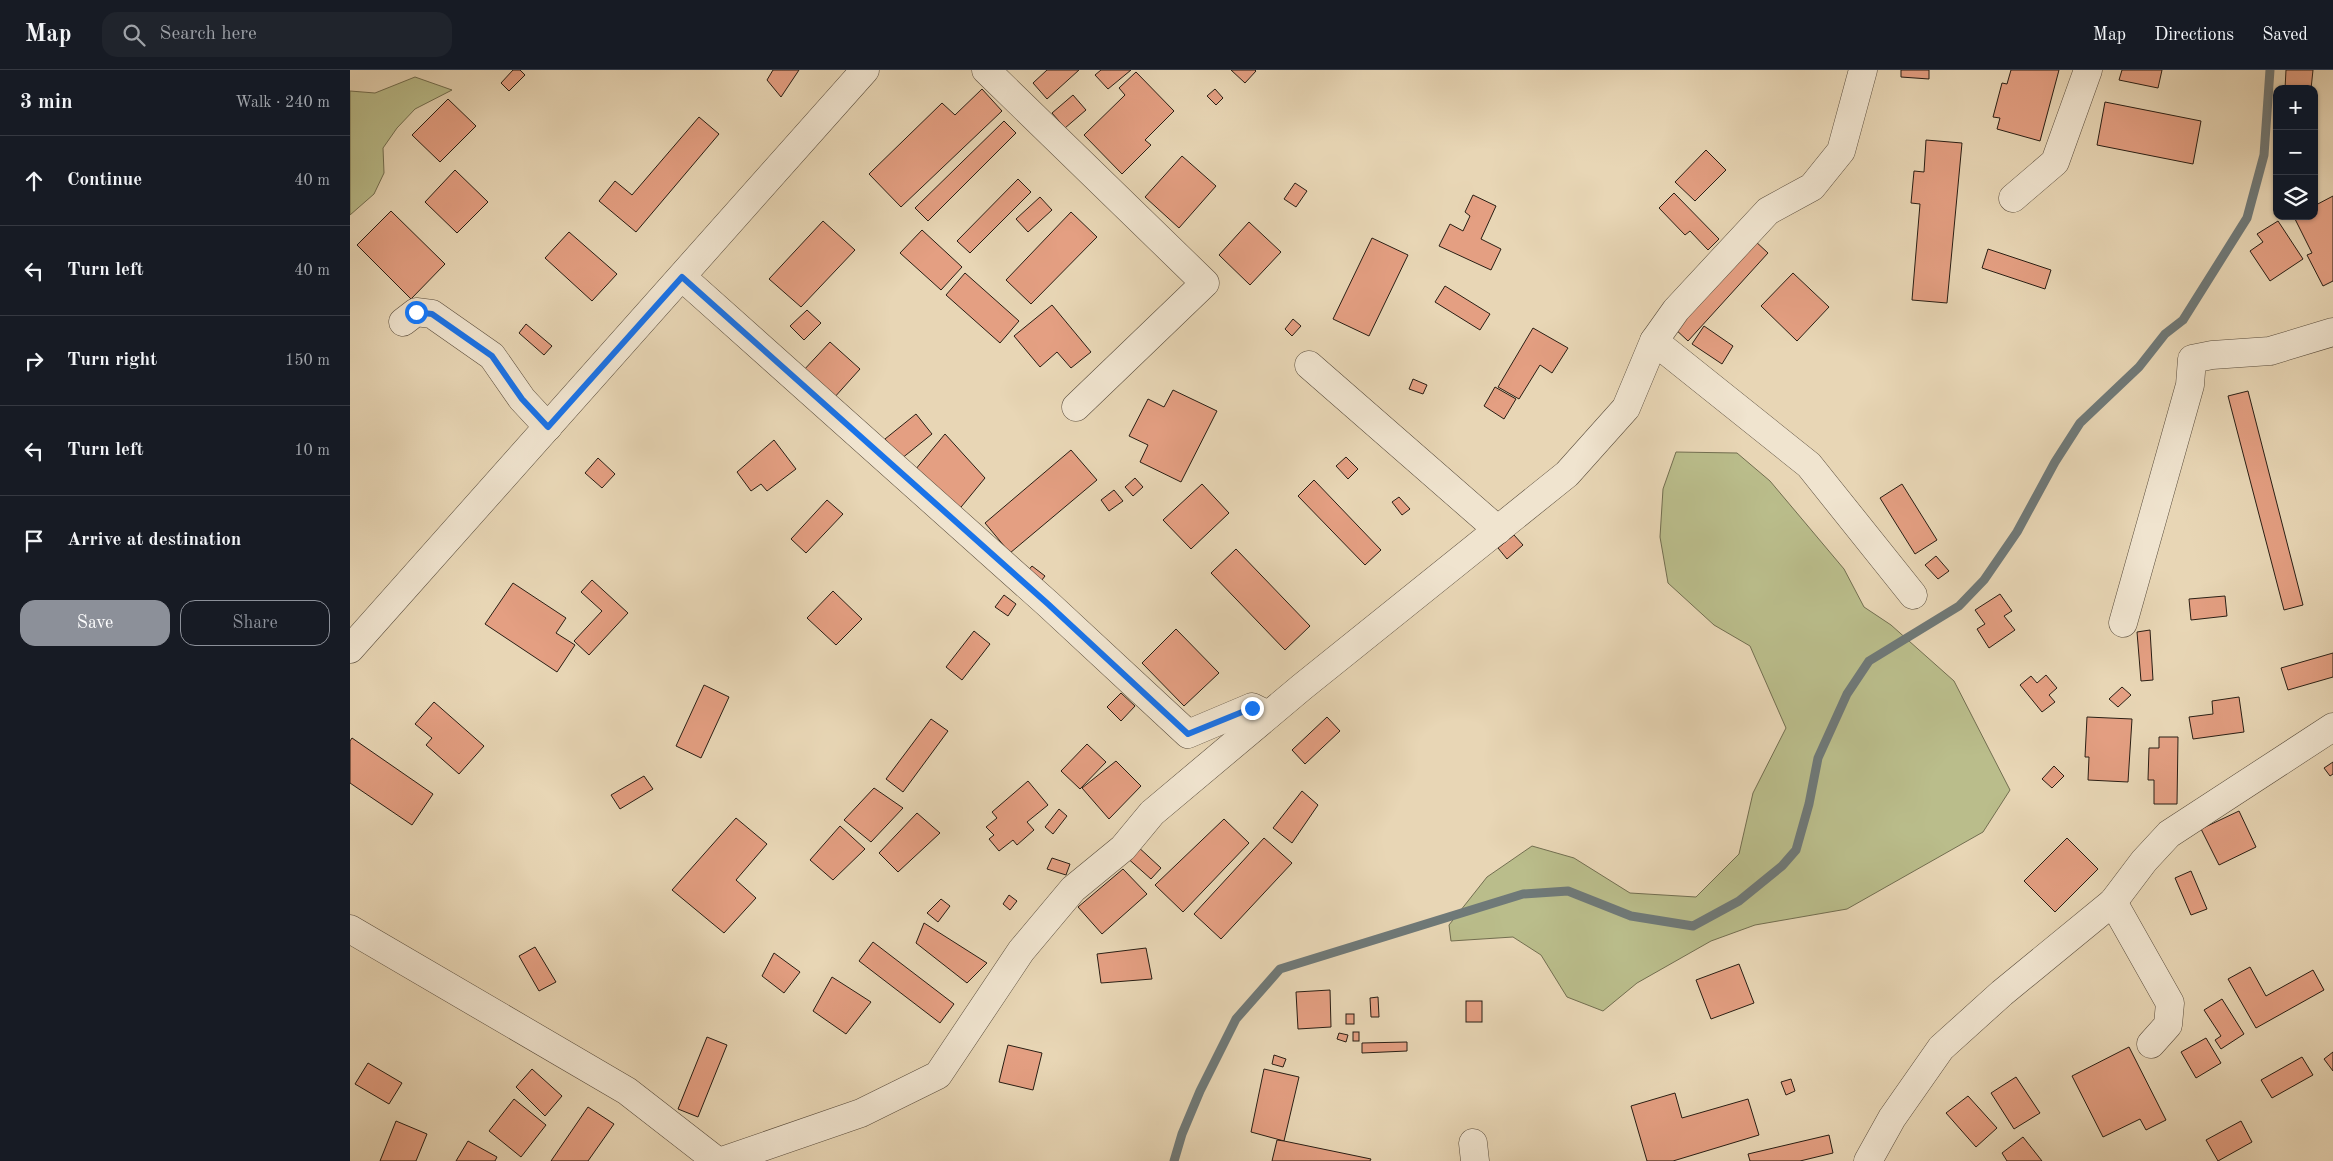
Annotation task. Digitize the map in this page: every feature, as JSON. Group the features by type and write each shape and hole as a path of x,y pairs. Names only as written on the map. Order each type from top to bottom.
{"street":[{"path":"350,649 865,70"},
{"path":"986,70 1205,283 1076,407"},
{"path":"722,1161 861,1113 938,1075 1021,951 1073,889 1123,848 1152,813 1268,715 1567,474 1626,408 1654,341 1676,310 1768,211 1812,187 1841,151 1863,70"},
{"path":"2013,198 2056,162 2088,70"},
{"path":"682,277 1048,604 1188,734 1252,708 1268,715"},
{"path":"403,322 416,312 432,314 468,338 492,356 522,399 548,427"},
{"path":"2123,623 2190,385 2192,359 2212,354 2270,351 2333,332"},
{"path":"1654,341 1809,465 1913,595"},
{"path":"1309,365 1498,530"},
{"path":"1868,1161 1892,1118 1941,1048 2002,993 2113,902 2169,834 2333,727"},
{"path":"2113,902 2170,1003 2168,1025 2150,1044"},
{"path":"350,929 627,1091 717,1161"}],"green space":[{"path":"415,77 452,90 415,109 397,128 383,148 384,173 374,194 350,215 350,91 375,93"},
{"path":"1676,452 1737,453 1770,481 1844,569 1864,607 1891,625 1954,681 2010,790 1983,832 1847,909 1755,925 1711,941 1637,983 1603,1011 1567,997 1541,955 1513,937 1451,941 1449,925 1487,877 1532,846 1574,858 1630,893 1696,897 1739,854 1753,793 1786,728 1750,646 1714,625 1668,583 1660,537 1663,489"}],"building":[{"path":"513,70 520,70 525,75 509,91 501,83"},
{"path":"773,70 799,70 781,97 767,80"},
{"path":"1047,70 1079,70 1047,99 1033,83"},
{"path":"1101,70 1131,70 1108,89 1095,75"},
{"path":"1231,70 1255,70 1256,71 1245,83"},
{"path":"1901,70 1929,70 1929,79 1901,77"},
{"path":"2011,70 2059,70 2040,141 1997,129 2000,118 1993,117 2002,83 2007,84"},
{"path":"2122,70 2162,70 2158,88 2119,80"},
{"path":"2286,70 2313,70 2311,85 2285,85"},
{"path":"1136,72 1174,111 1145,140 1151,145 1122,174 1084,135 1125,95 1119,88"},
{"path":"982,89 1002,111 901,207 869,174 942,103 955,115"},
{"path":"1215,89 1223,98 1216,105 1207,96"},
{"path":"1073,95 1086,110 1065,128 1052,113"},
{"path":"448,99 476,126 440,162 412,135"},
{"path":"2105,102 2201,121 2193,164 2097,145"},
{"path":"699,117 719,134 636,232 599,201 615,181 632,195"},
{"path":"1004,121 1016,133 928,221 915,208"},
{"path":"1926,140 1962,143 1947,303 1912,300 1920,204 1911,203 1914,171 1924,172"},
{"path":"1706,150 1726,170 1695,201 1675,182"},
{"path":"1182,156 1216,186 1179,228 1145,197"},
{"path":"455,170 488,202 457,233 425,202"},
{"path":"1018,179 1031,192 970,253 957,241"},
{"path":"1295,183 1307,191 1296,207 1284,199"},
{"path":"1674,193 1719,239 1708,250 1690,231 1685,235 1659,208"},
{"path":"1473,195 1496,206 1481,239 1501,249 1491,270 1439,246 1450,224 1463,231 1470,216 1465,212"},
{"path":"2333,196 2333,281 2323,286 2307,255 2312,253 2296,220 2318,220 2318,204"},
{"path":"1040,197 1052,210 1028,232 1016,219"},
{"path":"391,211 445,264 411,299 357,245"},
{"path":"1071,212 1097,237 1031,304 1006,280"},
{"path":"823,221 855,250 801,307 769,279"},
{"path":"2278,221 2303,259 2270,281 2250,251 2263,242 2257,234"},
{"path":"1249,222 1281,252 1250,285 1219,255"},
{"path":"922,230 962,267 941,290 900,253"},
{"path":"569,232 617,274 592,301 545,258"},
{"path":"1372,238 1408,255 1369,336 1333,319"},
{"path":"1754,240 1768,253 1688,341 1674,328"},
{"path":"1988,249 2051,270 2045,289 1982,268"},
{"path":"965,273 1019,321 1000,343 946,295"},
{"path":"1793,273 1829,307 1797,341 1761,306"},
{"path":"1445,286 1490,314 1480,330 1435,302"},
{"path":"1052,305 1091,352 1071,368 1057,352 1040,367 1014,336"},
{"path":"807,310 821,323 804,340 790,326"},
{"path":"1293,319 1301,326 1292,336 1285,329"},
{"path":"526,324 552,346 544,355 519,333"},
{"path":"1704,326 1733,346 1722,364 1692,344"},
{"path":"1533,328 1568,348 1552,373 1540,365 1519,399 1498,387"},
{"path":"830,342 860,369 833,399 802,372"},
{"path":"1413,379 1427,385 1423,394 1409,389"},
{"path":"1495,387 1516,399 1504,419 1484,406"},
{"path":"1173,390 1217,411 1181,482 1140,462 1148,445 1129,436 1148,399 1164,407"},
{"path":"2248,391 2303,605 2284,610 2228,396"},
{"path":"916,414 932,434 901,459 885,439"},
{"path":"945,434 985,478 957,512 915,470"},
{"path":"774,440 796,469 767,491 761,484 751,491 737,472"},
{"path":"1071,450 1097,480 1010,553 985,523"},
{"path":"1346,457 1358,469 1348,479 1336,466"},
{"path":"598,458 615,474 602,488 585,473"},
{"path":"1135,478 1143,487 1133,496 1125,487"},
{"path":"1314,480 1381,550 1365,565 1298,496"},
{"path":"1202,484 1229,513 1191,549 1163,520"},
{"path":"1902,484 1937,540 1915,554 1880,498"},
{"path":"1114,490 1123,501 1109,511 1101,500"},
{"path":"1399,497 1410,509 1402,515 1392,502"},
{"path":"827,500 843,514 806,553 791,539"},
{"path":"1514,535 1523,545 1507,559 1498,548"},
{"path":"1236,549 1310,626 1285,650 1211,573"},
{"path":"1936,556 1949,571 1938,579 1925,565"},
{"path":"1032,566 1045,576 1038,585 1025,574"},
{"path":"592,580 628,613 589,655 574,641 602,611 581,592"},
{"path":"513,583 566,618 556,633 575,645 557,672 485,624"},
{"path":"833,591 862,619 836,645 807,618"},
{"path":"2000,594 2012,611 2004,616 2015,630 1989,648 1977,629 1985,624 1975,610"},
{"path":"1004,595 1016,604 1008,616 995,607"},
{"path":"2225,596 2227,616 2191,620 2189,599"},
{"path":"1176,629 1219,673 1184,706 1142,663"},
{"path":"2150,630 2153,680 2141,681 2137,632"},
{"path":"974,631 990,644 962,680 946,667"},
{"path":"2333,653 2333,677 2288,690 2281,668"},
{"path":"2046,675 2057,688 2049,695 2055,702 2042,712 2020,685 2031,676 2037,683"},
{"path":"704,685 729,697 701,758 676,746"},
{"path":"2122,687 2131,695 2118,707 2109,699"},
{"path":"1121,693 1135,706 1121,721 1107,707"},
{"path":"2239,697 2244,732 2193,739 2189,717 2213,714 2212,701"},
{"path":"434,702 484,746 459,774 426,745 432,738 415,724"},
{"path":"1327,717 1340,731 1305,764 1292,750"},
{"path":"2087,717 2132,719 2128,782 2088,780 2089,757 2085,757"},
{"path":"931,719 948,731 903,792 886,779"},
{"path":"2159,737 2178,737 2177,804 2154,804 2154,780 2148,780 2149,748 2159,748"},
{"path":"352,738 433,794 412,825 350,783 350,741"},
{"path":"1087,744 1106,762 1080,789 1061,771"},
{"path":"1116,761 1141,786 1109,819 1082,788"},
{"path":"2333,762 2333,774 2330,776 2324,768"},
{"path":"2054,766 2064,776 2052,788 2042,779"},
{"path":"644,776 653,789 620,809 611,795"},
{"path":"1028,781 1048,805 1027,822 1034,830 1017,845 1013,840 999,851 989,839 994,835 986,827 997,818 992,812"},
{"path":"874,788 903,808 871,842 844,820"},
{"path":"1302,791 1318,805 1292,843 1273,828"},
{"path":"1059,809 1067,816 1053,834 1045,827"},
{"path":"2239,811 2256,847 2219,865 2201,829"},
{"path":"917,813 940,833 898,872 879,853"},
{"path":"736,818 767,844 736,880 756,898 724,933 672,890"},
{"path":"1224,819 1249,843 1183,912 1155,885"},
{"path":"840,826 865,849 833,880 810,860"},
{"path":"1264,838 1292,863 1221,939 1194,914"},
{"path":"2067,838 2098,869 2055,912 2024,881"},
{"path":"1136,845 1161,868 1151,879 1125,856"},
{"path":"1052,858 1070,864 1066,875 1047,869"},
{"path":"1123,869 1147,894 1102,934 1078,907"},
{"path":"2191,871 2207,909 2191,915 2175,878"},
{"path":"1009,895 1017,901 1010,910 1003,904"},
{"path":"941,899 950,906 938,922 927,913"},
{"path":"924,923 987,963 967,983 916,943"},
{"path":"873,942 954,1004 940,1023 859,961"},
{"path":"535,947 556,982 539,991 519,956"},
{"path":"1146,948 1152,979 1101,983 1097,954"},
{"path":"774,953 800,972 784,993 762,976"},
{"path":"1739,964 1754,1003 1711,1019 1696,980"},
{"path":"2250,967 2266,996 2313,970 2324,990 2256,1028 2228,979"},
{"path":"832,977 871,1002 846,1034 813,1011"},
{"path":"1330,990 1331,1027 1298,1029 1296,992"},
{"path":"1378,997 1379,1017 1371,1017 1370,998"},
{"path":"2222,999 2244,1034 2221,1049 2215,1040 2221,1036 2204,1010"},
{"path":"1466,1001 1482,1001 1482,1022 1466,1022"},
{"path":"1346,1014 1354,1014 1354,1024 1346,1024"},
{"path":"1353,1032 1359,1032 1359,1041 1353,1041"},
{"path":"1339,1033 1348,1035 1346,1042 1337,1039"},
{"path":"707,1037 727,1045 698,1117 678,1109"},
{"path":"2206,1038 2221,1063 2196,1078 2181,1052"},
{"path":"1407,1042 1407,1051 1362,1053 1362,1043"},
{"path":"1008,1045 1042,1053 1033,1090 999,1082"},
{"path":"2129,1047 2166,1120 2146,1130 2140,1119 2103,1137 2072,1076"},
{"path":"2333,1052 2333,1071 2324,1059"},
{"path":"1274,1055 1286,1059 1283,1067 1272,1064"},
{"path":"2302,1057 2313,1075 2272,1098 2261,1080"},
{"path":"368,1063 402,1083 389,1104 355,1084"},
{"path":"532,1069 562,1096 545,1116 516,1087"},
{"path":"1264,1069 1299,1077 1284,1141 1251,1132"},
{"path":"2016,1077 2040,1113 2014,1129 1991,1093"},
{"path":"1791,1079 1795,1091 1786,1095 1781,1082"},
{"path":"1675,1093 1682,1118 1748,1099 1759,1135 1673,1161 1647,1161 1631,1106"},
{"path":"1968,1096 1997,1128 1976,1147 1946,1113"},
{"path":"514,1099 546,1125 521,1157 489,1131"},
{"path":"588,1107 614,1124 588,1161 551,1161"},
{"path":"396,1121 427,1134 416,1161 380,1161"},
{"path":"2241,1121 2252,1142 2218,1161 2206,1140"},
{"path":"1829,1135 1833,1153 1800,1161 1750,1161 1748,1154"},
{"path":"2023,1137 2042,1161 2007,1161 2002,1153"},
{"path":"1277,1140 1371,1159 1370,1161 1272,1161"},
{"path":"468,1141 497,1157 495,1161 456,1161"}],"waterway":[{"path":"1174,1161 1182,1134 1200,1091 1236,1019 1280,969 1523,894 1568,891 1631,916 1693,926 1739,901 1782,866 1796,850 1809,804 1818,758 1847,694 1869,661 1959,606 1984,580 2017,532 2055,462 2080,423 2139,367 2165,334 2183,320 2247,218 2264,155 2270,70"}],"route":[{"path":"416,312 432,314 492,356 522,399 548,427 682,277 974,540 1048,604 1166,716 1188,734 1252,708"}]}
